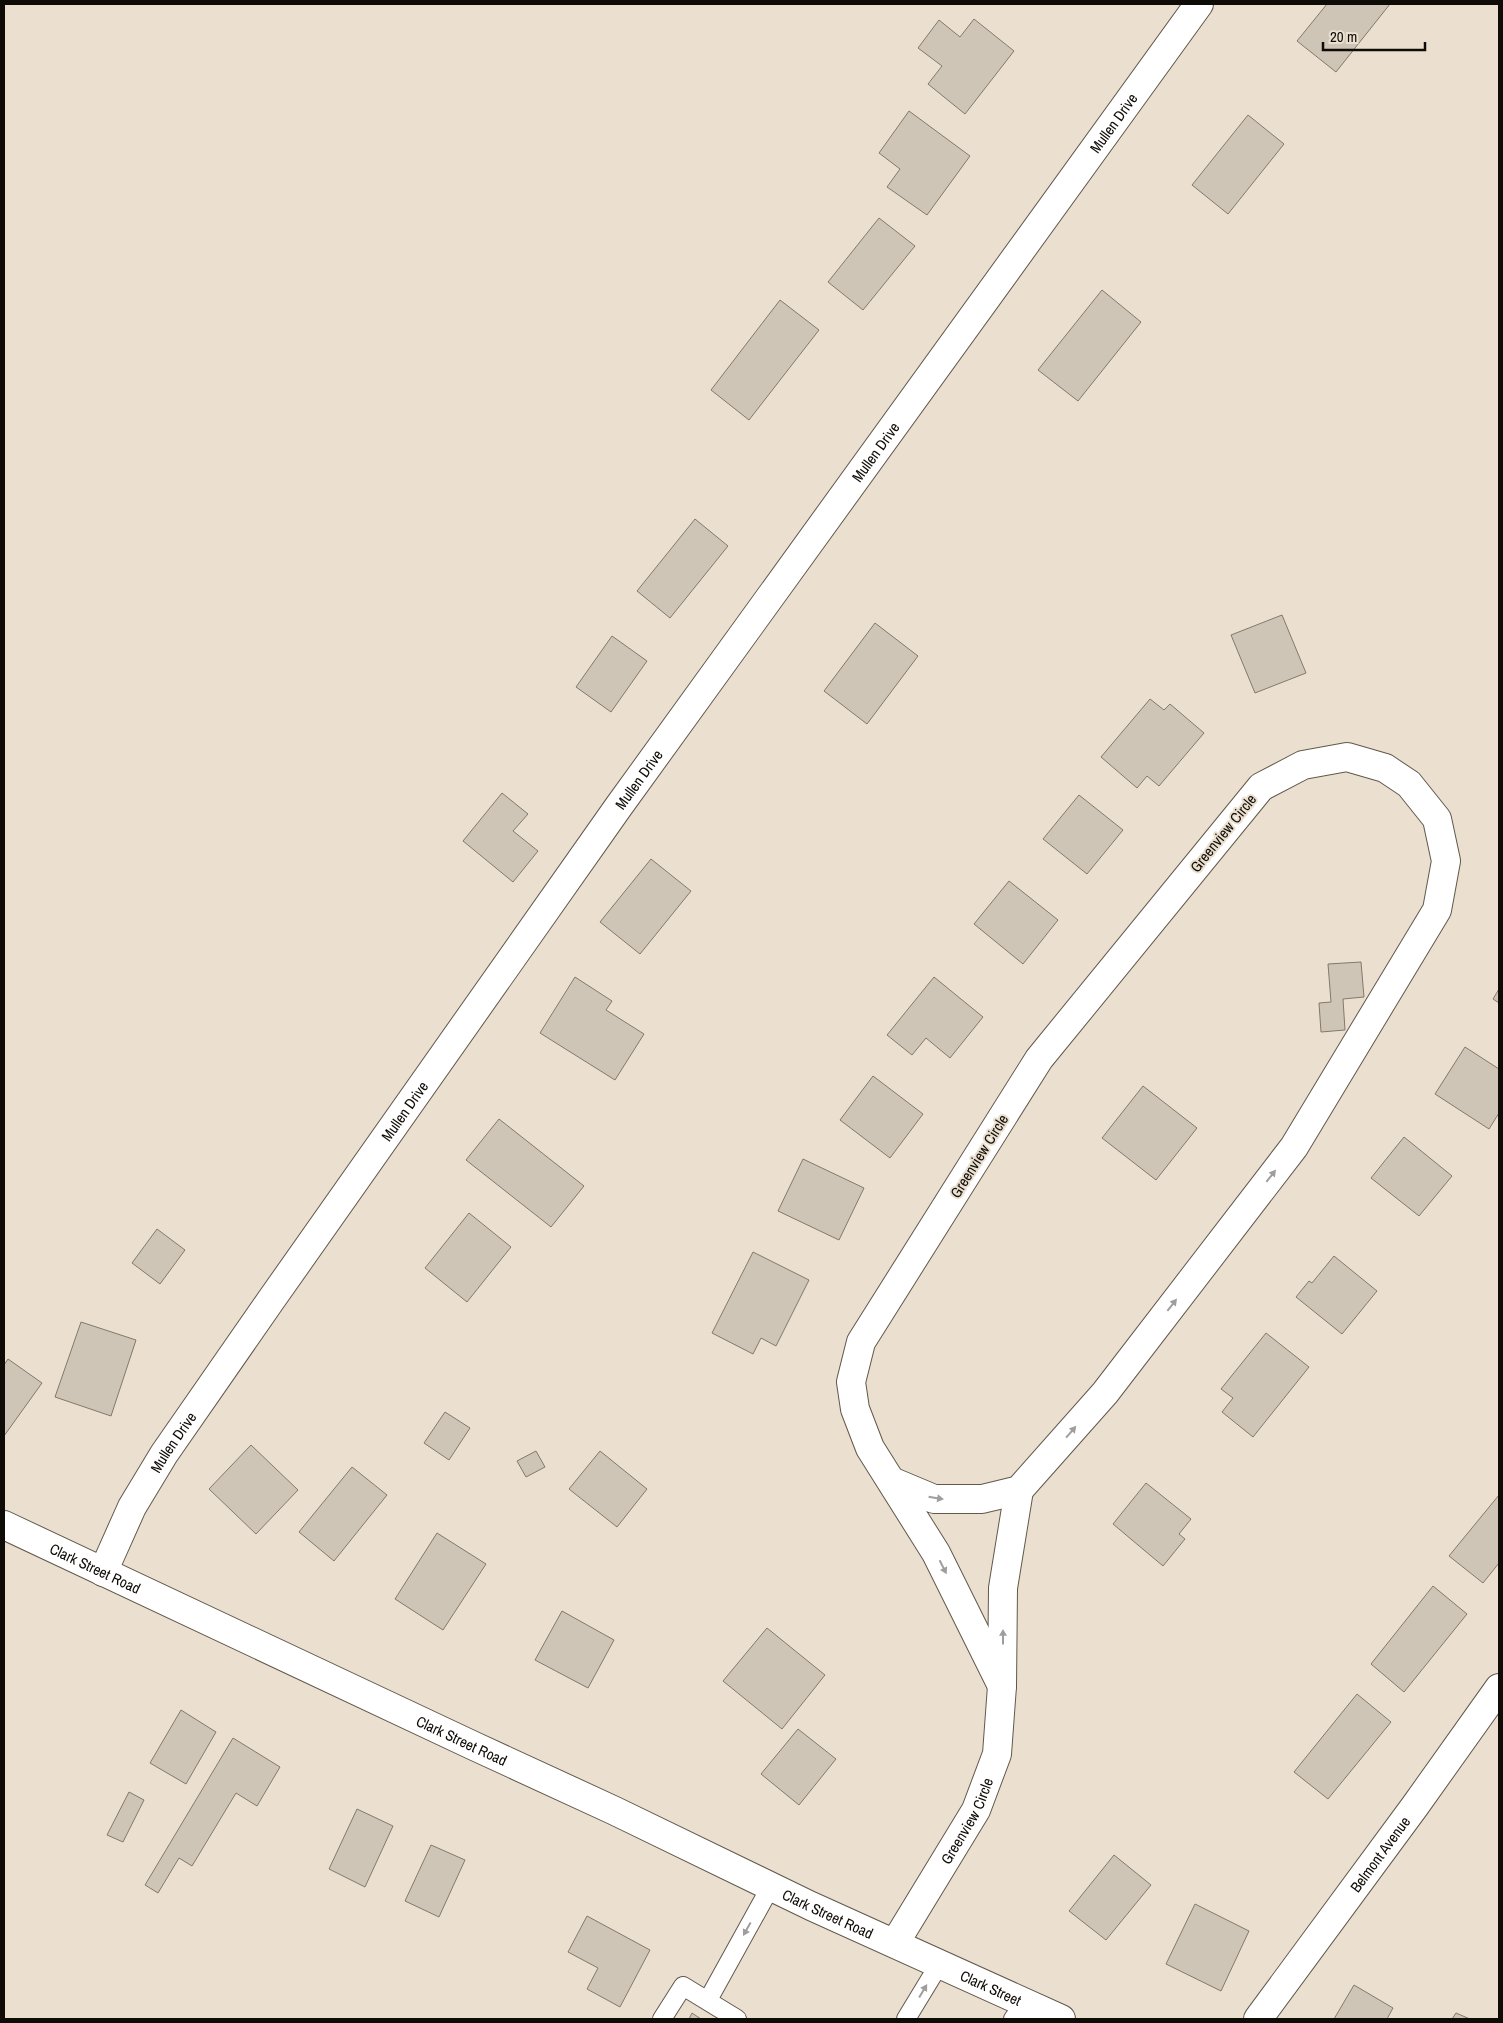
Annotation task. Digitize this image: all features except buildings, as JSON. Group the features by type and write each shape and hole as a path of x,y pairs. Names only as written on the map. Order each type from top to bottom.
{"street":[{"name":"Mullen Drive","path":"103,1572 132,1507 164,1454 271,1300 619,806 1199,4"},
{"name":"Greenview Circle","path":"895,1943 976,1810 997,1754 1002,1686 1003,1588 1019,1490 1104,1393 1294,1147 1436,910 1446,861 1437,819 1408,784 1385,768 1347,758 1303,765 1261,787 1039,1059 861,1342 851,1382 855,1409 870,1448 936,1554 1002,1686"},
{"path":"891,1481 934,1499 982,1499 1019,1490"},
{"name":"Clark Street Road","path":"4,1525 616,1811 771,1886 930,1958"},
{"name":"Belmont Avenue","path":"1258,2019 1415,1806 1499,1688"},
{"name":"Clark Street","path":"930,1958 1019,2011 1061,2019"}],"lane":[{"path":"708,2000 771,1886"},
{"path":"906,2019 930,1958"},
{"path":"662,2019 684,1986 737,2019"}]}
